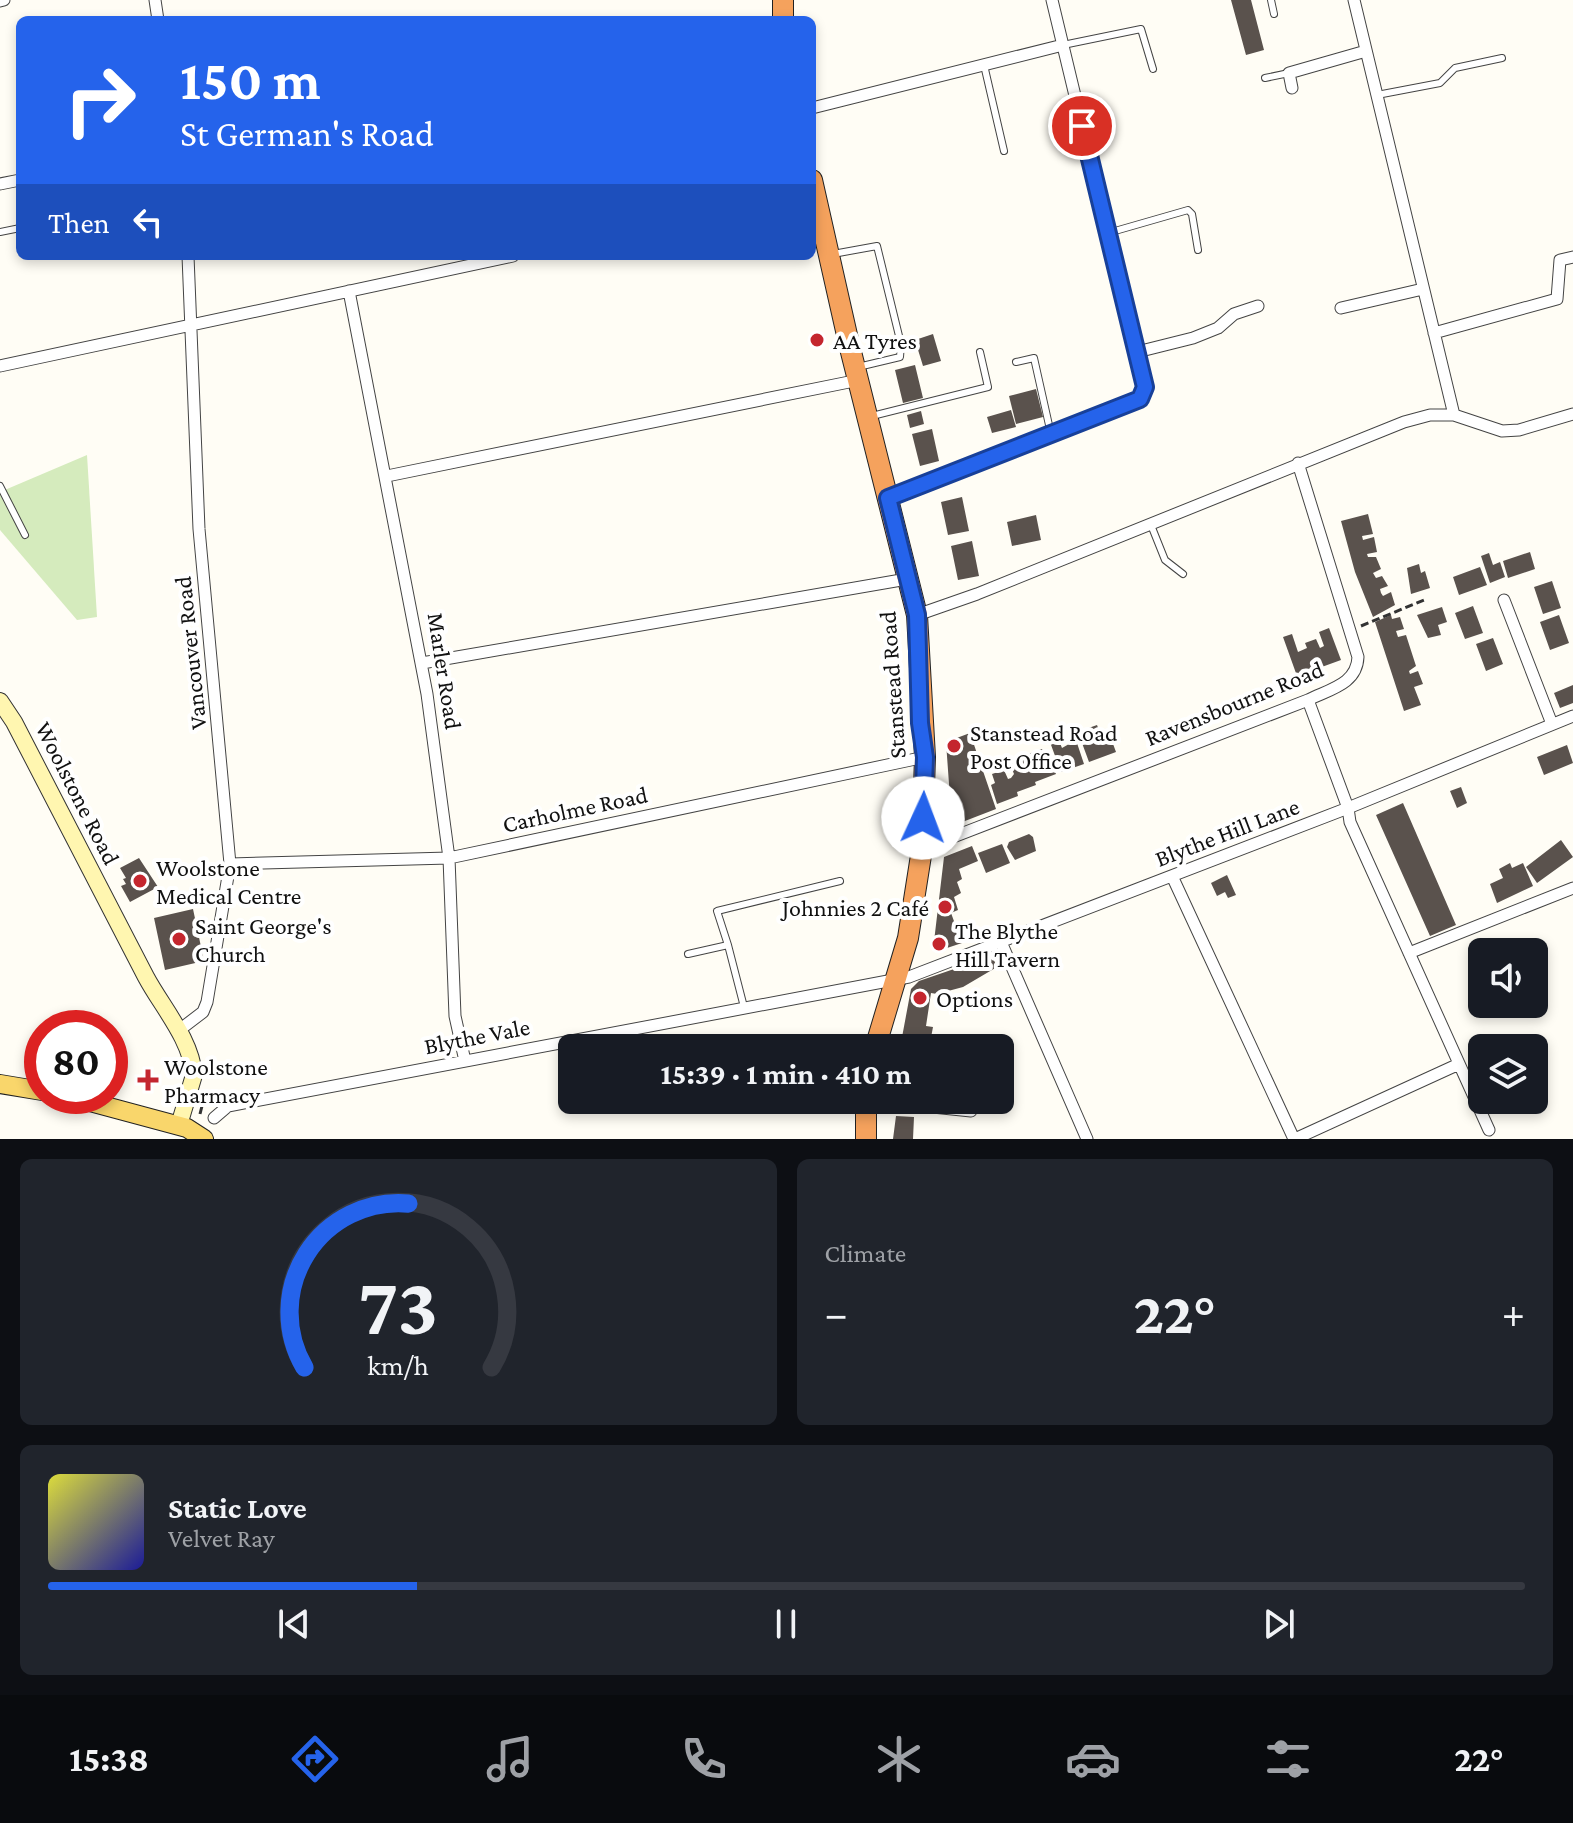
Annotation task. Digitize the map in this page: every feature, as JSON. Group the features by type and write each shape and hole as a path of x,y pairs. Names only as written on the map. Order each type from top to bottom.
{"highway":[{"name":"Stanstead Road","path":"816,201 917,615 920,723 925,757 922,849 908,938 879,1034"},
{"path":"866,1114 866,1139"}],"main road":[{"path":"0,1084 24,1088"},
{"path":"128,1112 179,1125 204,1139"}],"street":[{"path":"888,498 1140,399 1145,387 1052,0"},
{"path":"1354,0 1454,415"},
{"path":"816,107 1063,45"},
{"path":"1292,88 1289,73 1366,51"},
{"path":"1434,333 1557,299 1560,260 1573,257"},
{"name":"Vancouver Road","path":"178,1031 203,1012 207,1002 230,864 199,529 188,260"},
{"path":"0,366 494,260"},
{"path":"1341,308 1423,289"},
{"name":"Marler Road","path":"349,291 422,663 449,858 455,1016 465,1061"},
{"path":"1137,352 1193,338 1218,328 1231,315 1258,306"},
{"path":"387,476 858,374"},
{"path":"917,615 1151,525 1404,422 1430,415 1454,415 1502,431 1519,430 1573,414"},
{"name":"Ravensbourne Road","path":"922,849 1308,700 1350,680 1357,670 1358,657 1298,463"},
{"path":"422,663 907,579"},
{"path":"1504,600 1552,724"},
{"path":"1308,700 1348,808 1350,822 1489,1130"},
{"name":"Woolstone Road","path":"0,701 178,1031 194,1075 179,1125"},
{"name":"Blythe Hill Lane","path":"894,981 1348,808 1573,716"},
{"name":"Carholme Road","path":"230,864 449,858 925,757"},
{"path":"1172,876 1295,1139 1459,1064"},
{"path":"1409,953 1573,888"},
{"path":"1001,942 1087,1139"},
{"name":"Blythe Vale","path":"210,1114 228,1106 894,981"}],"lane":[{"path":"1271,0 1274,14"},
{"path":"1063,45 1141,29 1153,69"},
{"path":"1377,95 1440,83 1455,68 1502,58"},
{"path":"984,65 1004,151"},
{"path":"1265,78 1289,73"},
{"path":"1108,233 1191,211 1198,250"},
{"path":"829,255 875,244 879,249 902,350 900,357 858,374"},
{"path":"868,417 988,387 980,352"},
{"path":"1016,362 1034,358 1051,434"},
{"path":"0,486 25,535"},
{"path":"1151,525 1165,560 1183,574"},
{"path":"744,1007 717,911 840,881"},
{"path":"203,897 224,899"},
{"path":"688,954 728,945"}],"path":[{"path":"1350,631 1424,600"},
{"path":"196,1108 210,1114"}],"green space":[{"path":"87,455 97,617 77,620 0,530 0,492"}],"building":[{"path":"1231,0 1251,0 1264,50 1246,55"},
{"path":"933,334 941,361 923,366 915,340"},
{"path":"915,365 923,398 903,403 895,370"},
{"path":"1036,389 1043,417 1016,424 1009,396"},
{"path":"1011,410 1016,427 992,433 987,417"},
{"path":"921,411 924,424 910,428 907,415"},
{"path":"932,429 939,461 920,466 912,434"},
{"path":"962,497 969,531 948,535 941,502"},
{"path":"1368,514 1373,534 1362,536 1363,540 1374,537 1377,552 1367,554 1368,557 1376,557 1381,569 1373,573 1376,578 1382,576 1388,586 1380,589 1381,593 1383,596 1391,592 1395,605 1373,617 1355,572 1341,521"},
{"path":"1036,515 1041,540 1012,546 1007,522"},
{"path":"972,541 979,576 958,580 951,546"},
{"path":"1530,552 1535,569 1508,578 1503,561"},
{"path":"1489,553 1493,565 1500,562 1505,577 1490,583 1481,556"},
{"path":"1419,564 1421,573 1425,571 1430,588 1411,594 1407,568"},
{"path":"1480,567 1487,585 1459,595 1453,577"},
{"path":"1552,581 1561,608 1543,614 1534,587"},
{"path":"1473,606 1483,633 1465,639 1455,613"},
{"path":"1442,607 1447,622 1438,625 1441,635 1428,638 1417,615"},
{"path":"1391,615 1392,619 1400,617 1404,629 1396,631 1398,637 1406,635 1416,666 1409,671 1410,674 1418,671 1423,684 1414,687 1421,705 1404,711 1375,622"},
{"path":"1559,615 1569,643 1550,650 1540,622"},
{"path":"1329,628 1341,660 1297,676 1283,637 1292,634 1298,652 1307,648 1305,643 1316,639 1320,648 1324,646 1319,632"},
{"path":"1493,638 1503,664 1486,671 1476,644"},
{"path":"1573,685 1573,703 1560,708 1554,693"},
{"path":"1097,725 1101,736 1109,733 1116,752 1089,762 1082,743 1087,741 1083,730"},
{"path":"1055,731 1062,748 1076,740 1084,764 1061,772 1047,734"},
{"path":"970,733 996,809 952,826 946,742"},
{"path":"1567,745 1573,763 1544,775 1537,757"},
{"path":"1042,749 1056,774 997,804 991,785 995,783 992,774 1004,770 1008,779 1011,778 1014,774 1010,764 1024,759 1027,767 1030,766 1028,754"},
{"path":"1461,787 1467,803 1457,808 1450,791"},
{"path":"1403,803 1456,925 1430,936 1376,815"},
{"path":"1029,834 1033,837 1036,851 1015,860 1007,847 1009,842"},
{"path":"1561,840 1573,857 1537,883 1526,867"},
{"path":"1002,844 1010,863 986,873 978,853"},
{"path":"972,846 978,861 959,869 962,879 957,882 961,893 954,897 958,910 951,913 962,943 933,950 944,857"},
{"name":"Woolstone Medical Centre","path":"139,858 158,887 130,902 121,886 126,884 123,879 126,878 120,868"},
{"path":"1510,863 1512,868 1523,863 1533,886 1497,903 1490,884 1503,878 1499,869"},
{"path":"1227,875 1236,895 1228,898 1225,892 1217,896 1211,883"},
{"name":"Saint George's Church","path":"193,909 204,961 165,970 154,918"},
{"path":"992,956 997,967 963,987 931,993 926,1026 933,1027 932,1034 903,1034 911,989 919,981"},
{"path":"896,1116 914,1117 913,1139 893,1139"}],"place":[{"name":"AA Tyres","path":"817,340"},
{"name":"Stanstead Road Post Office","path":"954,746"},
{"name":"Woolstone Medical Centre","path":"140,881"},
{"name":"Johnnies 2 Café","path":"945,907"},
{"name":"Saint George's Church","path":"179,939"},
{"name":"The Blythe Hill Tavern","path":"939,944"},
{"name":"Options","path":"920,998"},
{"name":"Woolstone Pharmacy","path":"148,1080"}],"route":[{"path":"923,818 925,757 920,723 917,615 888,498 1140,399 1145,387 1082,126"}]}
